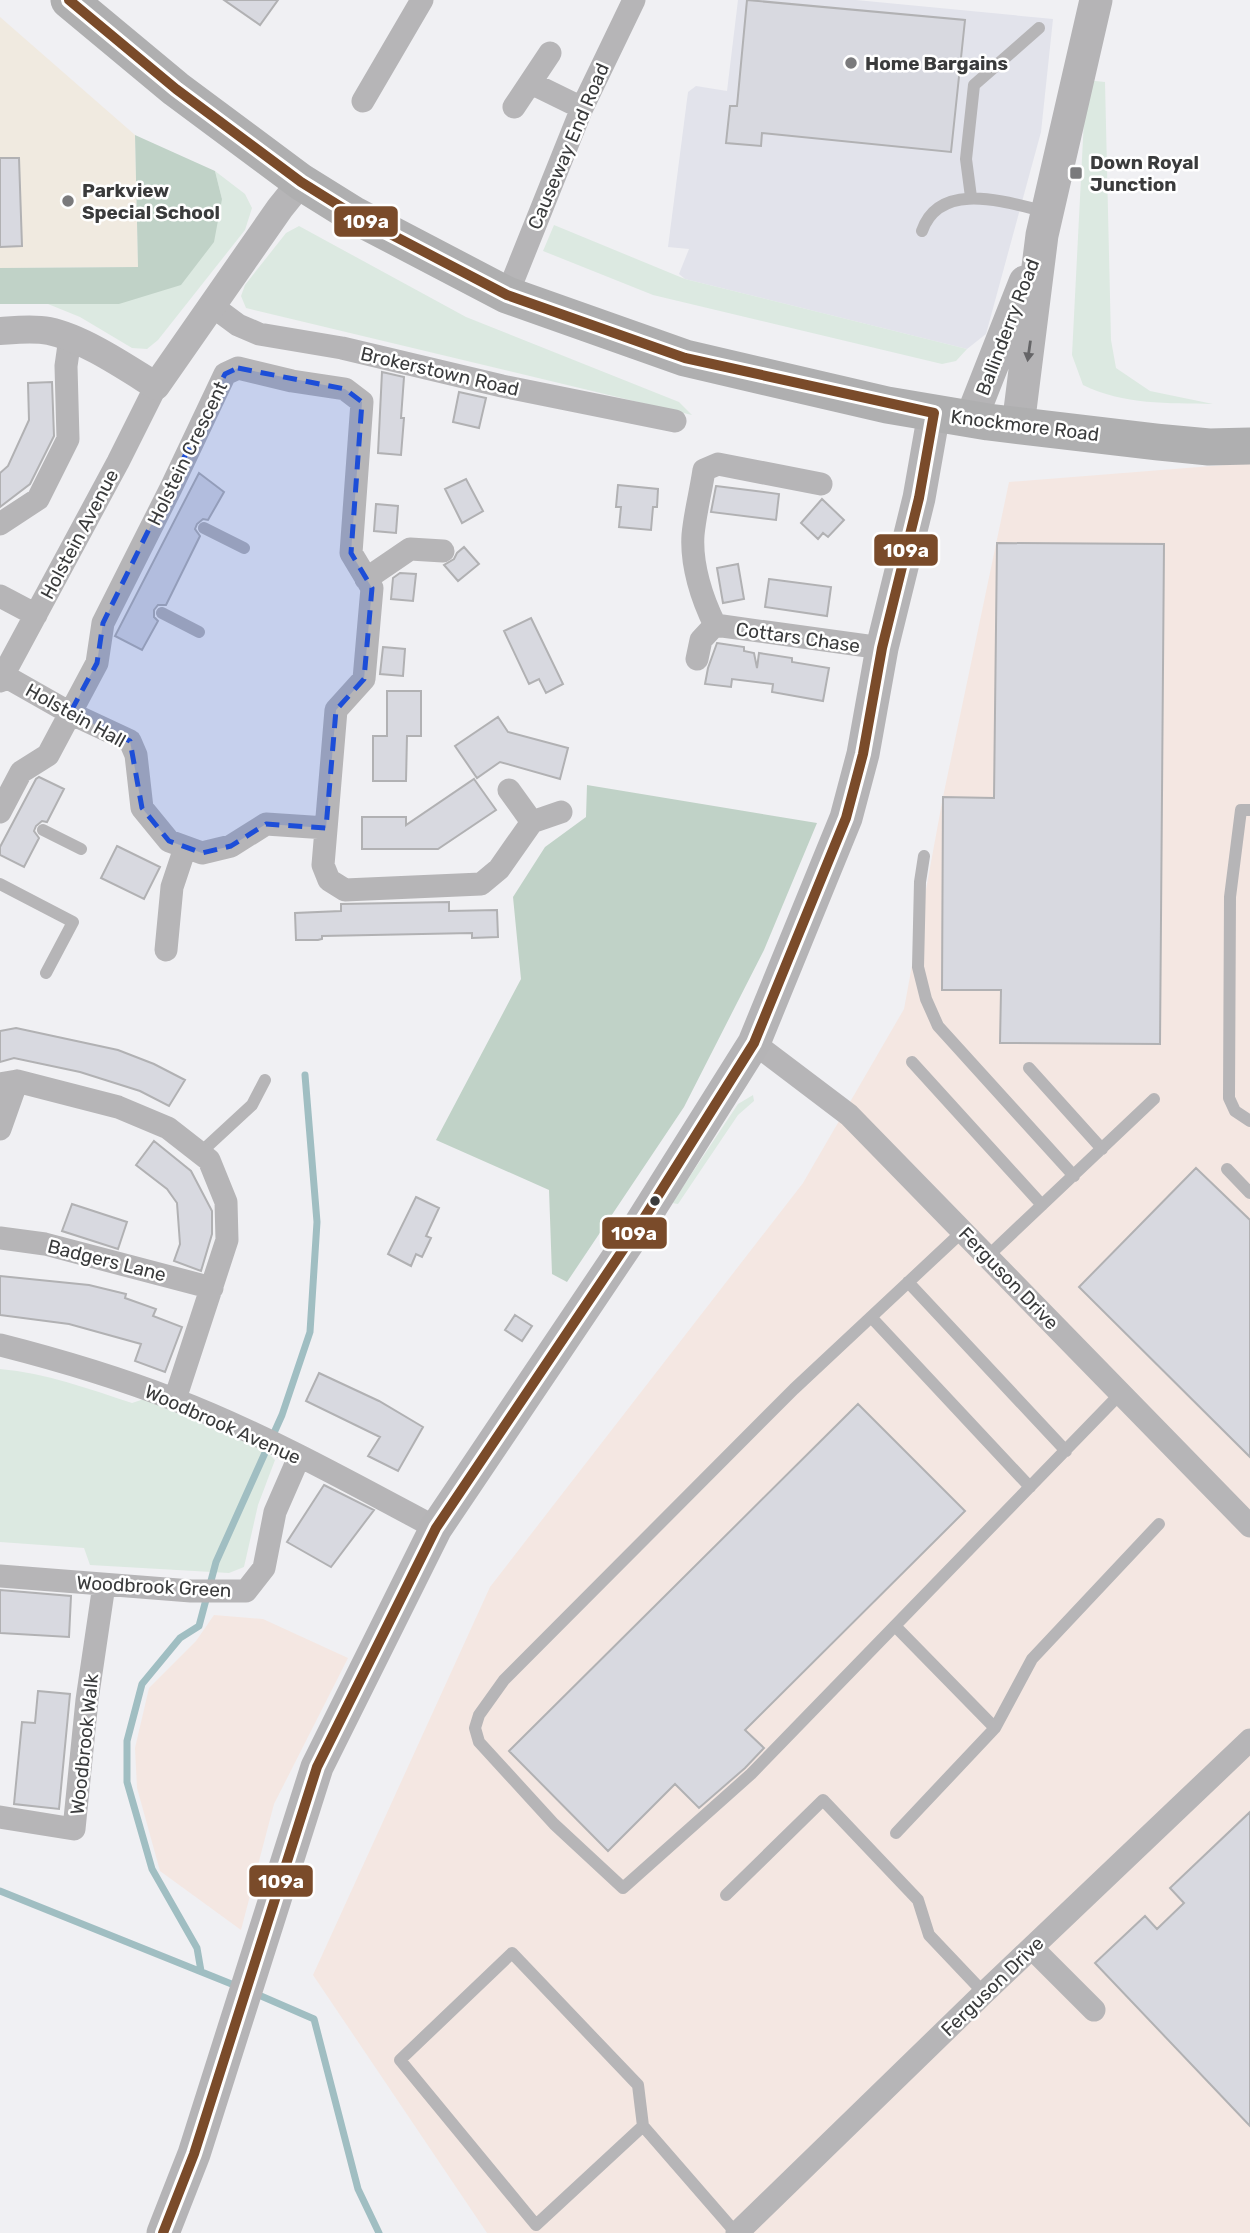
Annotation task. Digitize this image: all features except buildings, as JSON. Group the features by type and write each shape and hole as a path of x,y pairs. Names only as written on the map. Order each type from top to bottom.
{"main road":[{"name":"Knockmore Road","path":"69,0 176,89 301,182 354,215 507,295 685,358 934,413 1018,426 1209,447 1250,446"},
{"name":"Ballinderry Road","path":"1018,426 1045,223 1096,0"},
{"name":"Ballinderry Road","path":"971,419 1045,223"},
{"path":"163,2233 194,2154 317,1767 436,1528 639,1226 754,1043 846,818 863,754 882,648 919,498 934,413"}],"street":[{"path":"363,101 422,0"},
{"name":"Causeway End Road","path":"507,295 582,107 634,0"},
{"path":"514,107 550,53"},
{"path":"531,83 582,107"},
{"path":"0,331 50,331 70,338 156,386 301,182"},
{"name":"Brokerstown Road","path":"212,305 238,325 259,334 342,348 502,386 675,421"},
{"path":"0,524 38,499 68,439 66,366 70,338"},
{"name":"Holstein Crescent","path":"6,812 21,772 48,755 97,663 103,623 127,595 225,374 238,368 292,381 345,389 362,402 351,553 372,588 364,679 337,710 323,865 330,880 345,890 481,884 499,869 532,822"},
{"name":"Holstein Avenue","path":"2,678 156,386"},
{"name":"Cottars Chase","path":"715,625 704,603 694,551 693,536 704,470 718,464 794,488 821,484"},
{"path":"366,579 410,549 443,551"},
{"path":"0,596 36,615"},
{"name":"Cottars Chase","path":"715,625 882,648"},
{"name":"Cottars Chase","path":"697,659 701,640 715,625"},
{"name":"Holstein Hall","path":"2,678 130,741 136,755 142,808 169,841 185,848"},
{"path":"509,790 532,822 561,812"},
{"path":"166,950 172,887 185,848 202,853 230,846 267,824 326,828"},
{"name":"Ferguson Drive","path":"754,1043 849,1115 1250,1527"},
{"path":"0,1129 9,1083 118,1107 168,1128 209,1160 226,1202 227,1240 175,1399"},
{"name":"Badgers Lane","path":"0,1238 45,1244 212,1288"},
{"name":"Woodbrook Avenue","path":"0,1345 80,1366 175,1399 290,1453 436,1528"},
{"name":"Woodbrook Green","path":"0,1576 191,1591 246,1591 264,1568 290,1453"},
{"name":"Woodbrook Walk","path":"0,1817 75,1829 87,1700 104,1585"},
{"name":"Ferguson Drive","path":"736,2233 1250,1740"},
{"path":"1032,1948 1094,2010"}],"lane":[{"path":"971,197 966,159 974,85 1039,28"},
{"path":"922,231 925,222 941,206 971,197 1045,223"},
{"path":"204,528 244,548"},
{"path":"162,613 199,632"},
{"path":"1250,810 1241,810 1230,897 1229,1098 1235,1111 1250,1121"},
{"path":"43,830 80,849"},
{"path":"925,856 920,882 918,967 926,999 938,1026 1074,1176"},
{"path":"0,884 73,922 46,973"},
{"path":"912,1062 1042,1205"},
{"path":"1029,1068 1102,1149"},
{"path":"200,1153 251,1105 265,1080"},
{"path":"988,1256 1154,1099"},
{"path":"1227,1169 1250,1193"},
{"path":"963,1231 785,1399 504,1680 479,1715 475,1728 479,1741 554,1825 623,1888 751,1774 1121,1393"},
{"path":"908,1282 1066,1451"},
{"path":"871,1317 1030,1488"},
{"path":"896,1833 995,1728 1032,1659 1159,1524"},
{"path":"896,1627 995,1728"},
{"path":"726,1895 823,1800 918,1900 929,1935 984,1993"},
{"path":"643,2126 536,2225 400,2060 512,1953 638,2085 643,2126 736,2233"}],"highlighted area":[{"path":"238,368 345,389 362,402 351,553 372,588 364,679 336,710 326,828 266,824 231,846 202,853 169,841 142,808 130,741 70,713 97,663 103,623 225,374"}],"shaded area":[{"path":"738,0 856,0 1053,19 1041,132 986,334 967,349 685,279 679,274 689,249 668,247 688,92 696,86 727,91"},
{"name":"Parkview Special School","path":"0,17 135,135 138,267 0,268"},
{"path":"1086,80 1105,82 1111,340 1116,368 1150,391 1213,404 1130,400 1098,392 1083,385 1072,355"},
{"path":"215,171 245,194 252,208 245,230 158,340 147,349 132,348 80,317 48,304 119,304 222,199"},
{"path":"554,225 685,279 967,349 956,361 942,364 653,295 543,251"},
{"path":"299,226 466,317 679,402 692,415 246,308 241,296 245,285 286,233"},
{"path":"1250,463 1250,2233 487,2233 313,1975 490,1587 803,1183 904,1009 943,797 1009,482"},
{"path":"753,1095 754,1101 738,1115 678,1204 672,1203 738,1104"},
{"path":"0,1369 51,1378 132,1403 144,1399 266,1451 275,1460 258,1505 244,1567 229,1573 90,1565 84,1548 0,1542"},
{"path":"214,1615 263,1619 348,1658 274,1804 241,1930 160,1871 137,1788 135,1748 149,1688 196,1641"}],"green space":[{"path":"135,135 215,171 222,199 214,242 181,285 119,304 0,304 0,268 138,267"},
{"path":"587,785 817,823 764,950 684,1107 567,1282 552,1274 549,1190 436,1140 521,979 513,897 545,847 586,817"}],"waterway":[{"path":"201,1971 197,1948 152,1869 127,1782 127,1741 142,1684 180,1638 199,1626 216,1562 282,1415 310,1332 317,1222 305,1075"},
{"path":"0,1891 239,1987"},
{"path":"254,1993 314,2019 358,2189 379,2233"}],"transit line":[{"name":"109a","path":"69,0 176,89 301,182 354,215 507,295 685,358 934,413 919,498 882,648 863,754 846,818 754,1043 639,1226 436,1528 317,1767 194,2154 163,2233"}],"place":[{"name":"Home Bargains","path":"851,63"},
{"name":"Down Royal Junction","path":"1076,173"},
{"name":"Parkview Special School","path":"68,201"}]}
